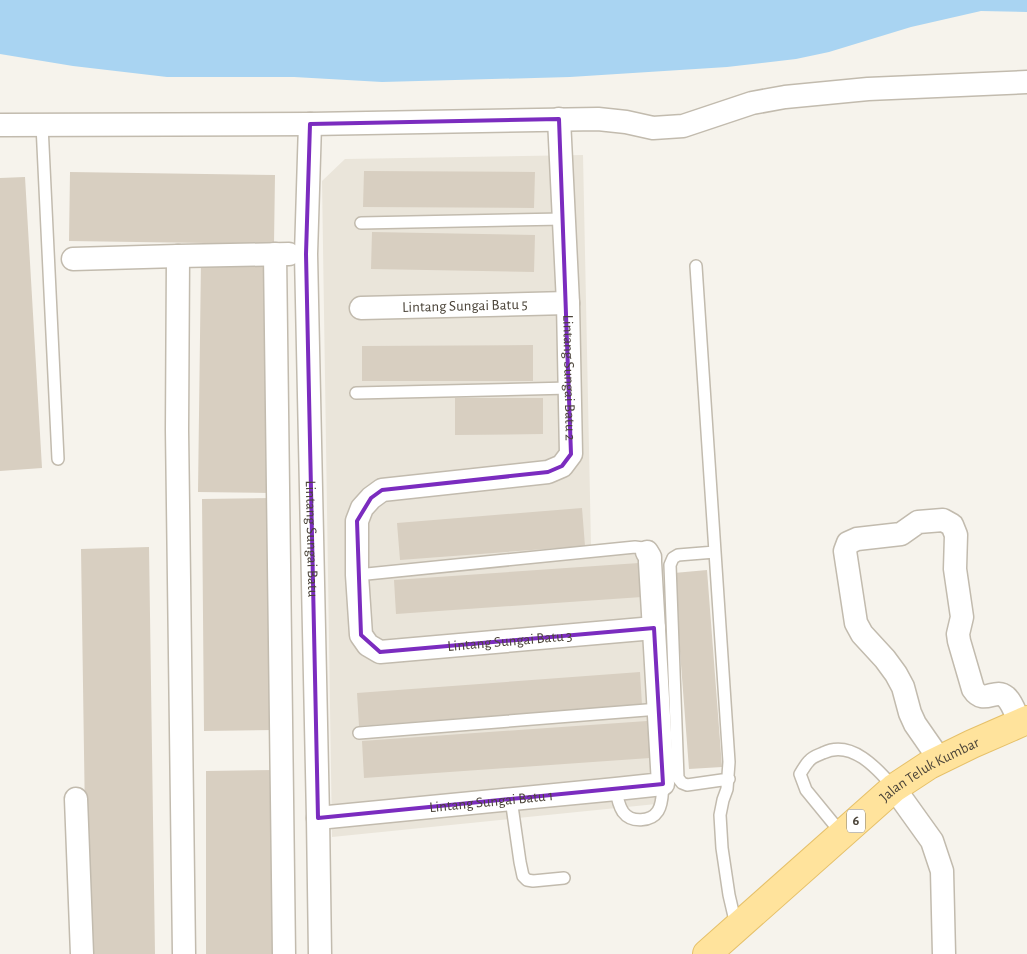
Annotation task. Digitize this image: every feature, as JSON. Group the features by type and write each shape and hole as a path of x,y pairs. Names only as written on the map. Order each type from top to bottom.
{"main road":[{"name":"Jalan Teluk Kumbar","path":"707,954 894,788 929,765 1023,722"}],"street":[{"path":"0,125 310,124 598,119 626,122 653,128 683,126 752,103 785,97 868,89 1027,82"},
{"name":"Lintang Sungai Batu 2","path":"357,575 357,521 362,508 382,490 548,472 562,466 571,454 568,303 559,119"},
{"name":"Lintang Sungai Batu","path":"310,124 306,254 320,954"},
{"path":"275,254 284,954"},
{"path":"73,259 306,254"},
{"path":"178,256 177,430 184,954"},
{"name":"Lintang Sungai Batu 5","path":"361,308 568,303"},
{"path":"940,760 914,724 903,687 896,674 862,634 856,623 844,551 848,543 856,538 901,534 918,522 943,520 952,525 956,535 955,569 962,617 958,634 973,690 977,695 984,697 999,694 1006,697 1023,722"},
{"path":"647,552 650,556 663,784"},
{"name":"Lintang Sungai Batu 3","path":"357,575 360,635 368,645 380,652 654,628"},
{"name":"Lintang Sungai Batu 1","path":"318,818 663,784"},
{"path":"894,788 932,841 942,871 944,954"},
{"path":"76,799 82,954"}],"lane":[{"path":"42,125 58,459"},
{"path":"361,223 564,219"},
{"path":"696,266 729,762 729,779 720,815 722,848 729,895 737,927"},
{"path":"356,393 570,388"},
{"path":"357,575 635,547 643,548 647,552"},
{"path":"715,552 678,555 673,558 670,565 678,778 687,785 729,779"},
{"path":"359,733 659,709"},
{"path":"842,834 806,790 800,774 810,759 832,749 854,753 882,773 894,788"},
{"path":"616,790 624,813 632,820 646,820 657,813 662,801 663,784"},
{"path":"512,799 523,876 527,880 533,881 564,878"}],"highlighted area":[{"path":"559,119 571,454 562,466 548,472 382,490 371,498 357,521 361,635 380,652 654,628 663,784 318,818 306,254 310,124"}],"shaded area":[{"path":"583,155 591,546 653,540 666,803 332,837 322,181 345,159"}],"water":[{"path":"0,0 1027,0 1027,12 981,11 911,27 829,52 796,59 727,67 570,77 382,82 294,77 167,77 73,66 0,54"}],"building":[{"path":"364,171 535,172 534,208 363,207"},
{"path":"70,172 275,175 274,244 69,241"},
{"path":"25,177 42,468 0,471 0,178"},
{"path":"372,232 535,235 534,272 371,269"},
{"path":"201,259 272,260 270,493 198,492"},
{"path":"533,345 533,381 362,381 362,346"},
{"path":"455,398 543,398 543,434 455,435"},
{"path":"273,498 275,730 204,731 202,499"},
{"path":"582,508 585,546 400,560 397,523"},
{"path":"149,547 155,954 87,954 81,549"},
{"path":"639,563 642,597 396,614 394,580"},
{"path":"707,570 722,767 689,769 674,573"},
{"path":"640,672 642,705 359,726 357,693"},
{"path":"647,721 650,758 364,778 362,741"},
{"path":"276,770 276,954 206,954 206,771"}]}
